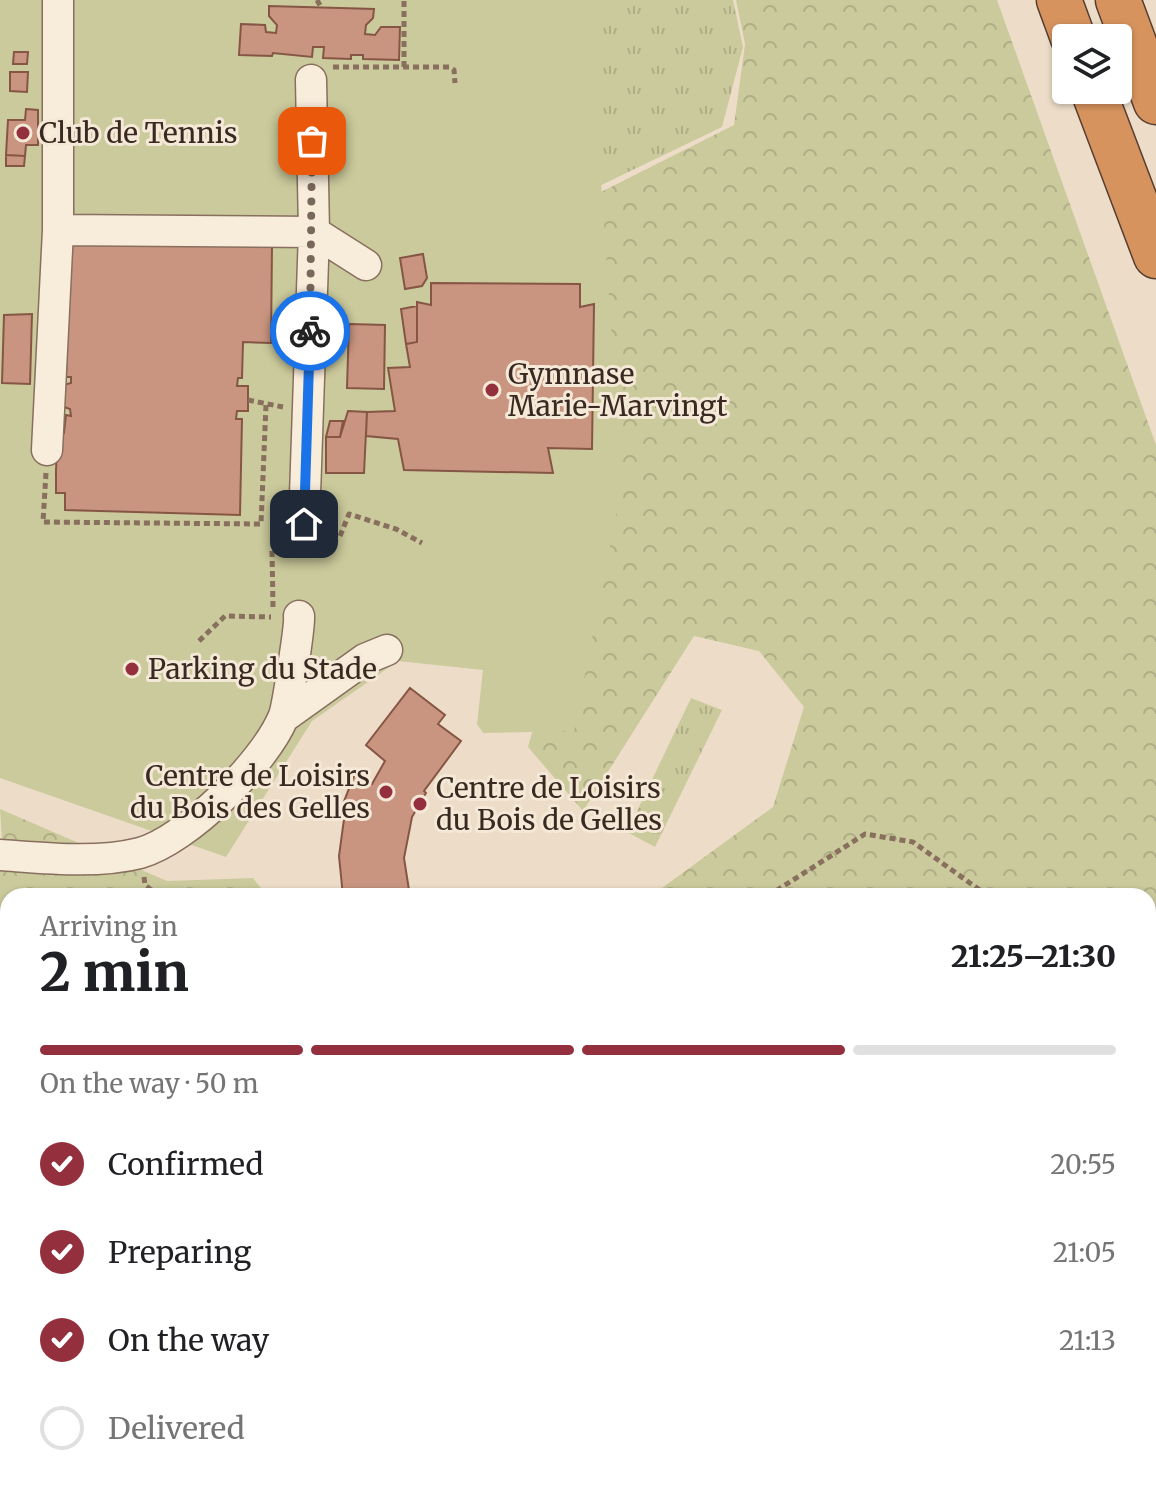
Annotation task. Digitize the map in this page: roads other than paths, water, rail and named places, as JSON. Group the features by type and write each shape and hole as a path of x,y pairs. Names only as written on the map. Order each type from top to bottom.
{"highway":[{"path":"1059,0 1068,24"},
{"path":"1118,0 1156,102"},
{"path":"1098,104 1156,256"}],"street":[{"path":"47,450 58,230 58,0"},
{"path":"293,525 314,232 319,73"},
{"path":"58,230 314,232 366,265"},
{"path":"284,717 299,616"},
{"path":"14,856 122,856 156,847 231,792 284,717 365,659 387,650"}],"place":[{"name":"Club de Tennis","path":"23,133"},
{"name":"Gymnase Marie-Marvingt","path":"492,390"},
{"name":"Parking du Stade","path":"132,669"},
{"name":"Centre de Loisirs du Bois des Gelles","path":"386,792"},
{"name":"Centre de Loisirs du Bois de Gelles","path":"420,804"}]}
